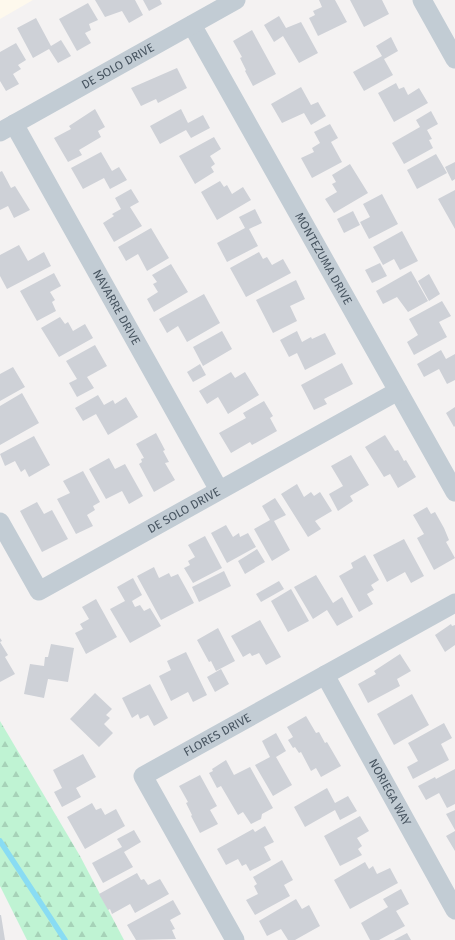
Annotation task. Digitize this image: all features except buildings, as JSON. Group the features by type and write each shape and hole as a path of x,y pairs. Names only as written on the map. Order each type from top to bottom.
{"street":[{"name":"DE SOLO DRIVE","path":"7,128 236,0"},
{"path":"422,0 455,59"},
{"name":"MONTEZUMA DRIVE","path":"192,25 455,492"},
{"name":"NAVARRE DRIVE","path":"7,128 219,490"},
{"name":"DE SOLO DRIVE","path":"0,522 39,591 398,391"},
{"name":"FLORES DRIVE","path":"235,940 143,776 455,603"},
{"name":"NORIEGA WAY","path":"325,676 455,910"}],"shaded area":[{"path":"0,0 33,0 0,19"}],"green space":[{"path":"0,721 80,856 124,940 27,940 0,886"}],"waterway":[{"path":"0,841 65,940"}]}
